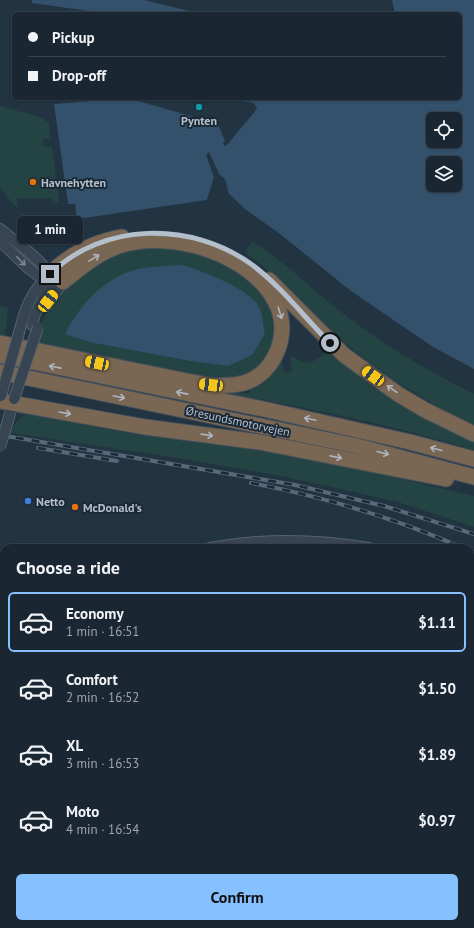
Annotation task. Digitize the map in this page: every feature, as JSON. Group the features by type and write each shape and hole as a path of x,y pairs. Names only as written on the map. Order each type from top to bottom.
{"highway":[{"path":"52,279 64,260 78,252 102,242 128,236 146,233 176,234 212,243 237,255 266,277 344,355 405,398 474,434"},
{"path":"0,343 187,382 218,386 244,382 255,377 269,365 280,344 282,320 277,305 269,292 258,280 238,264 221,255 197,246 163,241 127,244 100,255 82,266 52,279"},
{"name":"Øresundsmotorvejen","path":"0,355 275,411 410,442 474,459"},
{"name":"Øresundsmotorvejen","path":"0,372 358,446 474,477"},
{"path":"6,400 145,427 259,442 433,476 474,487"}],"street":[{"path":"0,229 46,268 52,279 48,301 31,325 6,400 8,420 0,447"},
{"path":"0,241 27,267 52,279"},
{"path":"6,400 24,366 31,325 26,306 37,288 52,279"},
{"path":"240,544 263,541 294,540 346,544"}],"green space":[{"path":"0,106 40,117 49,123 50,138 43,139 44,147 52,147 59,202 54,204 50,198 17,198 18,206 15,206 0,188"},
{"path":"252,241 288,267 333,306 376,337 408,358 474,394 474,425 405,387 357,353 258,262 245,252"},
{"path":"159,247 188,251 215,260 240,274 262,293 269,302 273,313 275,336 267,357 259,366 249,372 235,377 210,378 37,343 48,308 68,283 96,264 127,252","holes":["76,339 228,366 190,361"]},
{"path":"0,306 8,308 5,336 0,335"},
{"path":"330,349 474,439 474,450 410,432 346,417 215,391 221,390 250,394 251,388 243,387 281,352 284,372 292,371 290,355 302,361 311,362"},
{"path":"28,414 118,431 282,453 474,496 474,527 398,502 286,477 185,459 11,433 16,421"}],"water":[{"path":"32,0 144,0 193,12 96,12 32,3"},
{"path":"392,0 474,0 474,369 433,347 351,291 280,234 245,209 229,194 225,179 219,174 209,152 206,155 214,177 207,200 77,219 75,204 68,204 54,104 103,100 135,100 218,124 225,141 223,142 224,145 226,146 257,109 254,103 238,100 462,100 462,12 395,12"},
{"path":"183,265 238,288 255,302 261,312 265,334 252,355 228,366 190,361 89,342 65,334 70,324 84,305 100,288 110,281 137,269 157,266"}],"railway":[{"path":"0,435 295,485 384,506 474,534"},
{"path":"38,448 117,461"},
{"path":"251,483 305,495 359,510 411,527 454,544"}],"place":[{"name":"Pynten","path":"199,107"},
{"name":"Havnehytten","path":"33,182"},
{"name":"Netto","path":"28,501"},
{"name":"McDonald's","path":"75,507"}],"route":[{"path":"50,274 64,260 78,252 119,237 134,234 164,233 194,237 220,246 252,265 279,289 330,343"}]}
